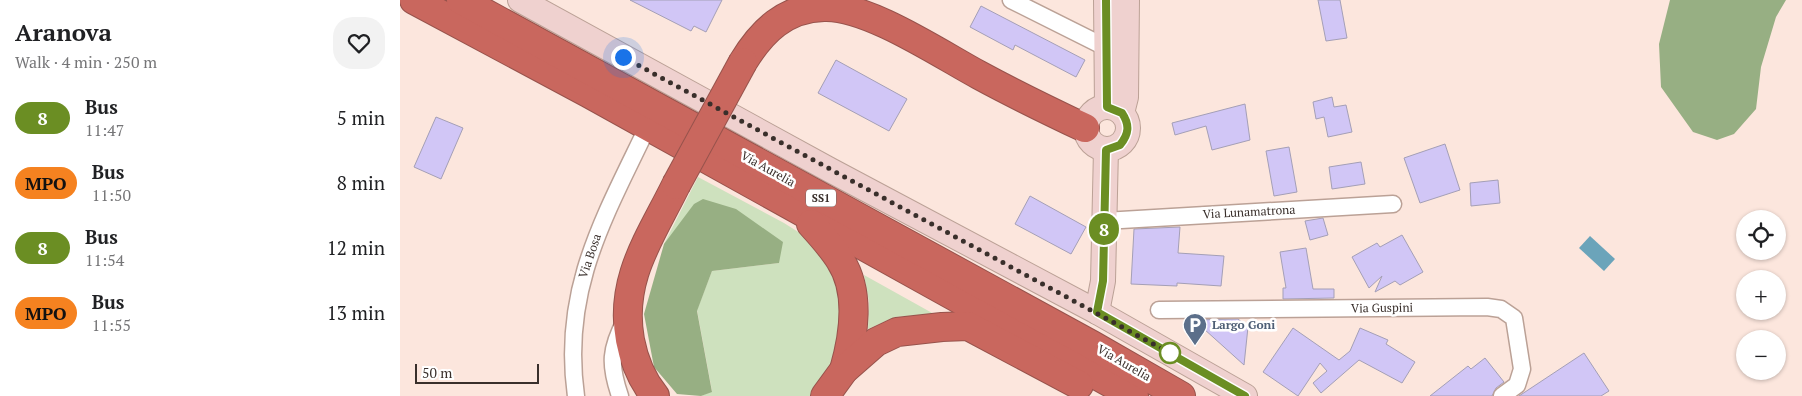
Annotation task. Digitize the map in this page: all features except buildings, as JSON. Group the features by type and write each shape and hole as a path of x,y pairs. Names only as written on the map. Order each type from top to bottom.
{"highway":[{"name":"Via Aurelia","path":"414,0 648,126 1055,350 1134,396"},
{"name":"Via Aurelia","path":"460,0 1092,345 1181,396"},
{"path":"655,396 638,368 632,351 627,317 628,292 634,272 676,185 743,62 766,31 785,16 816,8 846,9 875,19 1024,99 1085,128"},
{"path":"800,211 871,266 968,326 1098,396"},
{"path":"800,211 839,257 850,283 852,296 852,337 844,370"},
{"path":"825,396 844,370 866,348 887,336 917,329 968,326"}],"street":[{"path":"520,0 830,170 1097,312 1245,396"},
{"path":"1012,0 1107,48"},
{"path":"1106,0 1107,48 1114,110"},
{"path":"1114,110 1126,98 1127,0"},
{"path":"1094,110 1114,110 1126,119 1128,133 1120,145 1106,150 1089,141 1085,128 1086,121 1094,110"},
{"name":"Via Bosa","path":"576,396 572,347 577,296 594,244 609,207 648,126"},
{"path":"1097,312 1103,281 1106,150"},
{"name":"Via Lunamatrona","path":"1104,221 1393,204"},
{"name":"Via Guspini","path":"1159,310 1501,308 1514,318 1522,369 1517,385 1502,396"},
{"path":"620,396 614,375 612,355 617,337 627,317"}],"green space":[{"path":"1670,0 1786,0 1776,17 1761,67 1756,109 1734,134 1717,140 1693,132 1661,87 1659,44"},
{"path":"698,177 784,223 811,240 836,263 848,336 821,384 810,396 701,396 712,391 697,310 712,271 779,263 664,244"},
{"path":"703,199 736,209 783,242 779,263 712,271 697,311 712,392 701,396 677,394 654,367 644,314 664,244 694,204"},
{"path":"864,275 934,314 895,317 868,329 869,302"}],"water":[{"path":"1590,236 1615,259 1604,271 1579,248"}],"bus line":[{"name":"8","path":"1106,0 1107,107 1112,107 1122,113 1126,119 1128,133 1120,145 1106,150 1103,281 1097,312 1220,380 1245,396"}],"place":[{"name":"Largo Goni","path":"1195,346"}],"route":[{"path":"623,57 1170,353"}]}
